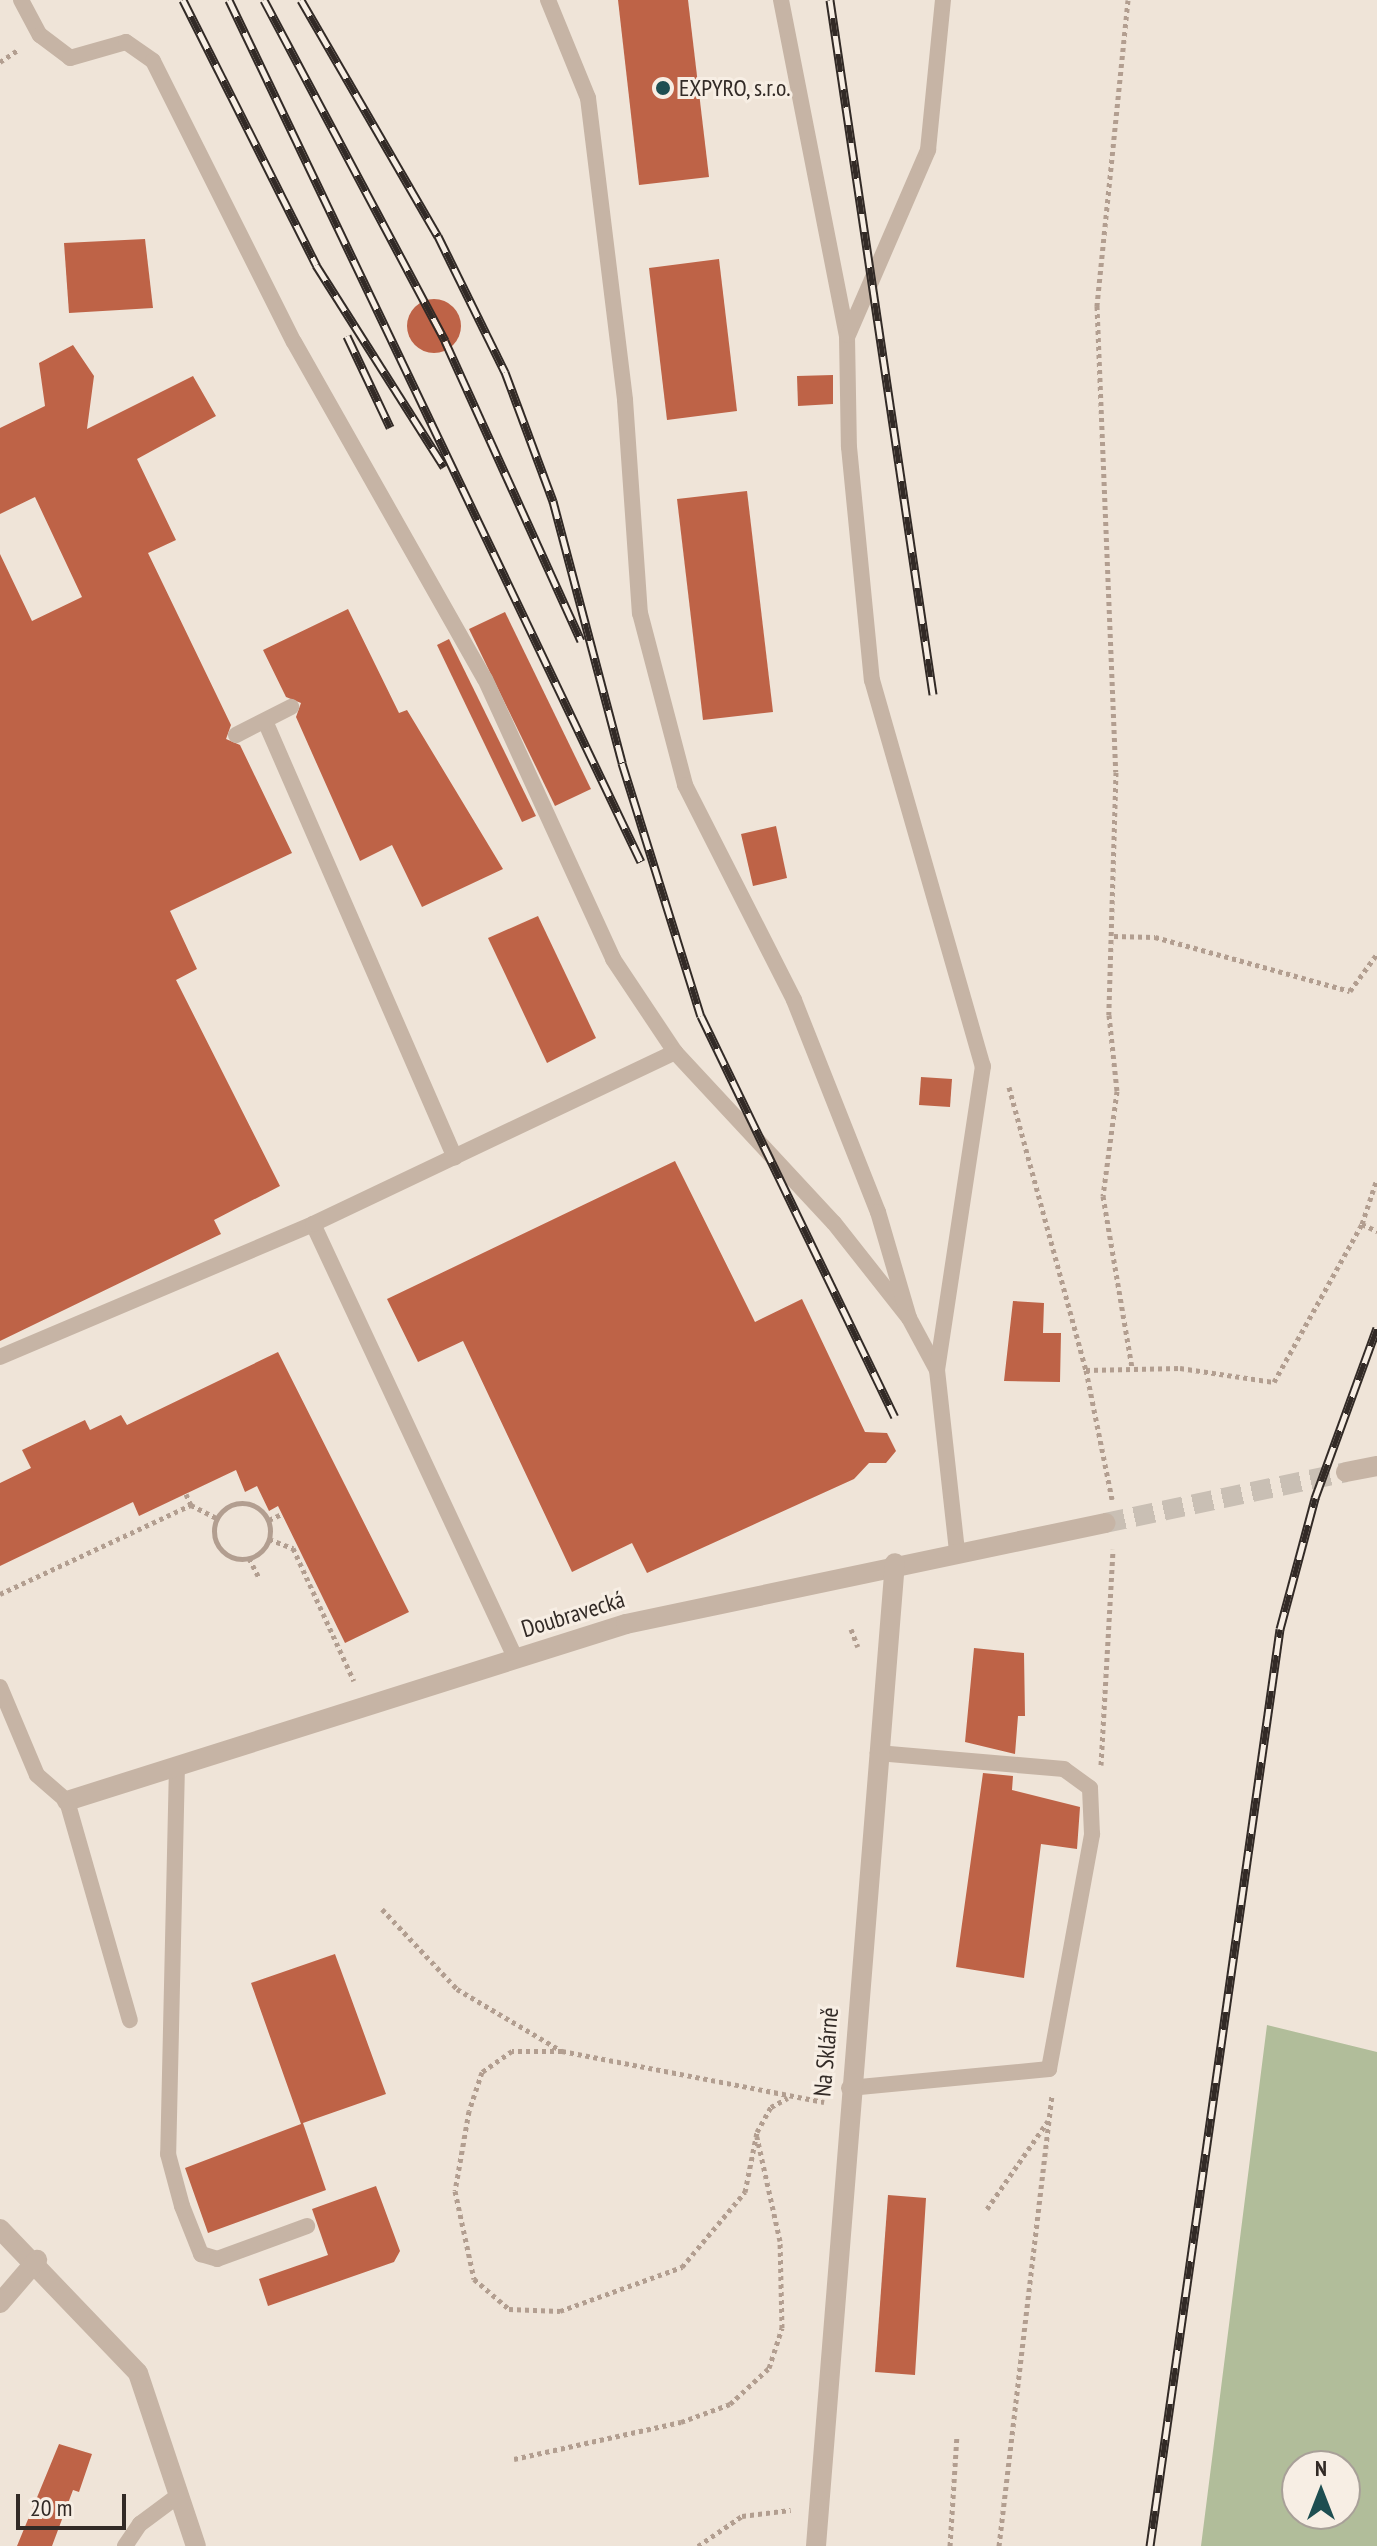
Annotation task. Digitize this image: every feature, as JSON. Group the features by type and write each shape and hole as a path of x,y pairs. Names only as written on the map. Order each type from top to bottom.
{"street":[{"path":"1346,1472 1377,1466"},
{"name":"Doubravecká","path":"67,1801 626,1624 895,1563 1110,1523"},
{"name":"Na Sklárně","path":"816,2546 848,2097 895,1563"},
{"path":"0,2229 37,2260 138,2373 196,2546"},
{"path":"0,2303 37,2260"}],"lane":[{"path":"21,0 40,35 70,58 126,42 153,61 294,342 485,679 613,959 675,1052 834,1223 909,1318 937,1370"},
{"path":"548,0 588,98 625,400 640,613 685,785 794,1000 878,1212 909,1318"},
{"path":"781,0 847,337 849,447 872,680 983,1066 937,1370 957,1551"},
{"path":"847,337 928,150 943,0"},
{"path":"236,735 291,707"},
{"path":"265,721 455,1157"},
{"path":"0,1357 313,1224 675,1052"},
{"path":"313,1224 516,1659"},
{"path":"0,1687 37,1775 67,1801 130,2020"},
{"path":"848,2097 1049,2069 1092,1834 1090,1788 1064,1769 878,1753"},
{"path":"177,1765 167,2123 182,2206 201,2254 217,2259 307,2226"},
{"path":"125,2546 140,2524 179,2495"}],"path":[{"path":"1128,0 1097,306 1116,772 1114,936 1109,1015 1117,1091 1103,1196 1132,1368"},
{"path":"1114,936 1155,937 1350,991 1377,954"},
{"path":"983,1066 1004,1069 1086,1370 1110,1523 1101,1767 1090,1788"},
{"path":"1086,1370 1132,1368 1274,1382 1362,1224 1377,1179"},
{"path":"1362,1224 1377,1231"},
{"path":"186,1494 191,1505 216,1518"},
{"path":"247,1503 269,1520 269,1539 249,1558 231,1557 218,1545 216,1518 229,1505 247,1503"},
{"path":"0,1594 191,1505"},
{"path":"269,1520 282,1514"},
{"path":"269,1539 293,1548 354,1681"},
{"path":"249,1558 259,1578"},
{"path":"382,1909 457,1989 562,2051"},
{"path":"788,2098 771,2107 757,2132 745,2192 682,2267 560,2311 509,2309 474,2279 455,2191 469,2111 482,2072 512,2051 562,2051 788,2098 848,2097"},
{"path":"999,2546 1050,2117 1049,2069"},
{"path":"987,2209 1050,2117"},
{"path":"514,2459 681,2422 730,2404 769,2368 782,2328 780,2241 763,2190 757,2132"},
{"path":"950,2546 957,2436"},
{"path":"698,2546 742,2516 820,2508"}],"green space":[{"path":"1267,2025 1377,2052 1377,2546 1201,2546"}],"building":[{"name":"EXPYRO, s.r.o.","path":"618,0 688,0 709,177 639,185"},
{"path":"145,239 153,308 69,313 64,243"},
{"path":"719,259 737,411 667,420 649,268"},
{"path":"434,299 453,307 461,326 453,345 434,353 415,345 407,326 415,307"},
{"path":"73,345 94,376 87,429 193,376 216,416 137,459 176,540 148,553 231,725 226,739 240,745 292,853 170,911 197,969 176,980 280,1186 214,1220 221,1234 0,1341 0,554 32,621 82,597 35,497 0,514 0,428 45,406 39,363"},
{"path":"833,375 833,404 798,406 797,376"},
{"path":"747,491 773,712 703,720 677,499"},
{"path":"348,609 399,713 407,710 503,869 422,907 392,845 360,861 296,717 301,703 286,697 263,650"},
{"path":"505,612 591,789 555,806 469,629"},
{"path":"449,639 536,816 522,822 437,645"},
{"path":"776,826 787,878 753,886 741,834"},
{"path":"538,916 596,1038 547,1063 488,938"},
{"path":"921,1077 952,1079 950,1107 919,1105"},
{"path":"675,1161 755,1322 802,1299 865,1432 887,1433 896,1451 886,1463 869,1463 854,1479 647,1573 632,1543 572,1572 463,1341 418,1362 387,1299"},
{"path":"1013,1301 1044,1303 1043,1333 1061,1333 1060,1382 1004,1381"},
{"path":"278,1352 409,1612 345,1643 278,1506 269,1511 257,1486 245,1492 236,1470 139,1516 133,1502 0,1566 0,1483 31,1468 22,1450 85,1420 90,1430 121,1415 127,1425"},
{"path":"974,1648 1024,1653 1025,1716 1018,1716 1015,1754 965,1742"},
{"path":"983,1773 1013,1776 1012,1790 1080,1807 1077,1849 1041,1844 1024,1978 956,1967"},
{"path":"335,1954 386,2094 303,2123 326,2190 208,2233 185,2168 301,2124 251,1983"},
{"path":"376,2186 400,2251 394,2262 268,2306 259,2279 328,2255 312,2209"},
{"path":"888,2195 926,2198 915,2375 875,2372"},
{"path":"59,2444 92,2454 79,2492 73,2490 52,2546 17,2546"}],"tunnel":[{"path":"1105,1523 1346,1472"}],"railway":[{"path":"183,0 316,265 444,467"},
{"path":"229,0 641,862"},
{"path":"264,0 445,341 581,641"},
{"path":"301,0 438,236 505,372 553,501 622,763 701,1016 895,1417"},
{"path":"830,0 933,694"},
{"path":"347,336 390,427"},
{"path":"1150,2546 1280,1629 1315,1498 1377,1328"}],"place":[{"name":"EXPYRO, s.r.o.","path":"663,88"}]}
